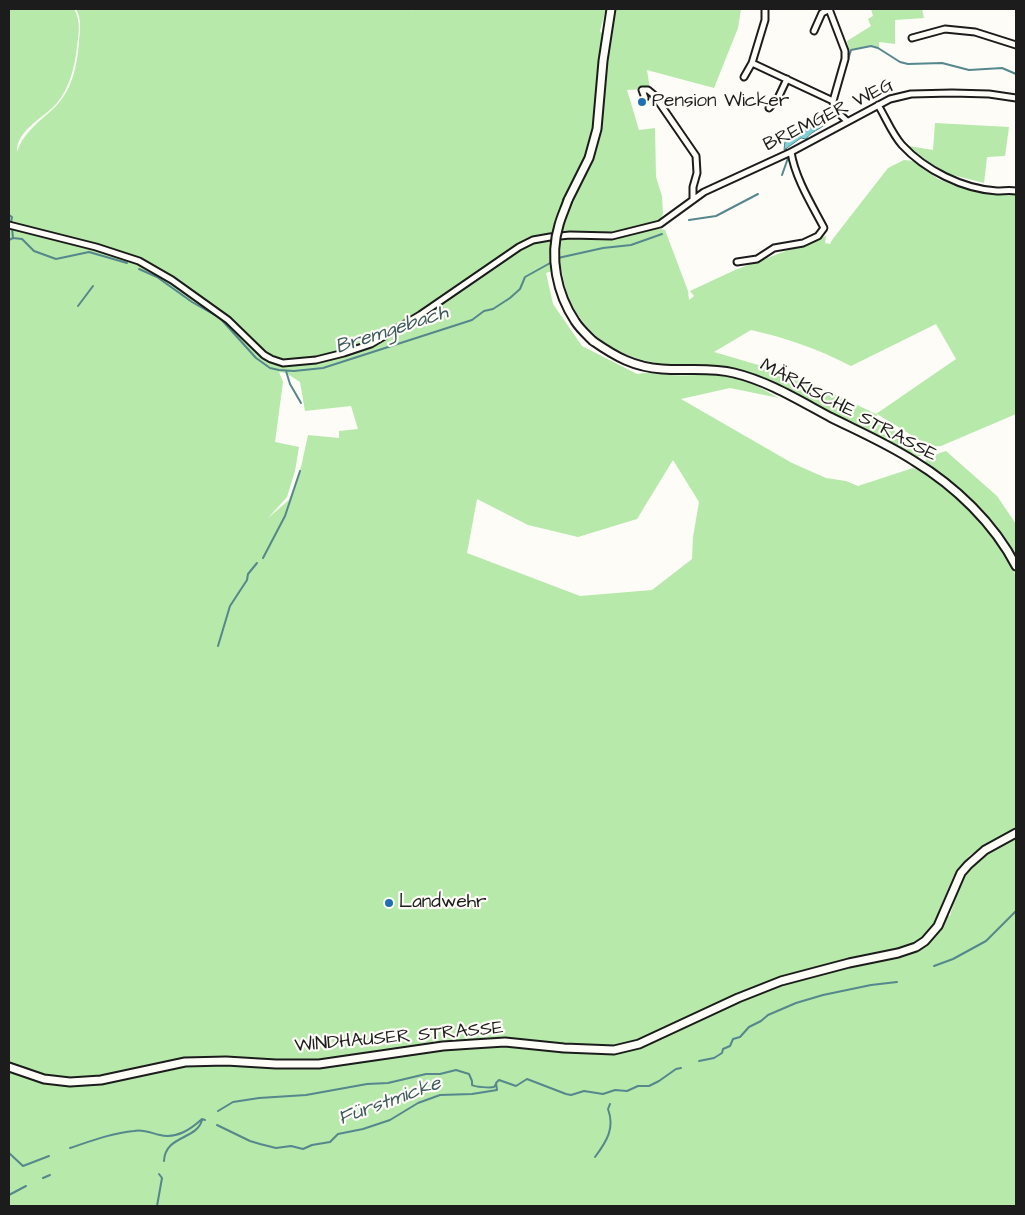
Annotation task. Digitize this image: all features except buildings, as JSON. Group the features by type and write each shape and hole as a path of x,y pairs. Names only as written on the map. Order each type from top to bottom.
{"main road":[{"name":"MÄRKISCHE STRASSE","path":"611,9 603,60 597,129 589,158 568,200 558,226 555,261 557,280 572,316 593,342 616,358 642,366 662,369 716,369 748,377 906,456 935,475 978,512 1001,542 1016,566"},
{"name":"WINDHAUSER STRASSE","path":"9,1067 44,1079 70,1082 102,1080 185,1062 226,1061 319,1064 443,1046 505,1042 564,1048 614,1050 639,1044 738,998 781,981 849,963 898,953 916,946 924,941 938,926 961,873 968,864 985,850 1016,833"}],"street":[{"path":"744,77 752,63 765,20 765,9"},
{"path":"814,31 822,13 830,9 845,51 845,59 833,101 834,109 846,122"},
{"path":"912,38 945,29 975,32 1016,45"},
{"path":"752,63 833,101"},
{"path":"769,108 778,98 787,79"},
{"path":"645,98 642,90 648,90 654,95 696,156 697,173 693,188 693,200"},
{"name":"BREMGER WEG","path":"9,225 96,247 139,261 172,280 228,320 264,355 272,360 283,363 316,360 372,344 420,315 519,246 533,240 570,235 612,236 660,224 704,192 788,153 890,99 910,94 952,92 990,94 1016,98"},
{"path":"878,105 901,144 920,161 949,178 974,186 998,191 1008,190 1016,192"},
{"path":"736,262 756,259 774,248 803,243 818,236 824,228 788,153"}],"green space":[{"path":"9,9 74,9 79,27 75,61 62,97 52,109 32,125 21,137 17,152 28,132 56,106 62,99 70,84 77,59 80,33 80,21 76,9 411,9 413,11 412,9 606,9 600,31 609,43 615,9 741,9 738,28 714,88 647,70 650,89 627,90 639,130 655,128 656,177 662,196 663,214 656,228 665,230 688,291 689,300 694,296 690,291 735,270 826,236 825,243 830,244 888,168 904,160 914,161 938,179 953,185 1016,195 1016,414 941,446 931,447 877,414 877,420 925,451 920,456 913,457 773,384 735,368 675,365 629,356 603,341 581,319 568,296 561,268 546,273 553,304 582,346 637,374 724,375 756,385 779,398 730,388 681,399 792,463 826,478 846,481 858,486 913,468 930,476 974,514 1009,558 1016,577 1016,827 970,855 953,877 939,910 950,916 960,887 972,868 989,853 1016,839 1016,1206 9,1206","holes":["936,324 956,359 876,414 796,376 714,352 751,330 802,345 827,354 851,366","279,372 286,373 300,382 305,411 351,406 358,429 339,431 339,438 308,435 301,467 289,500 268,518 287,497 295,471 299,447 275,442 283,382","673,460 699,502 693,537 692,559 652,590 580,596 467,553 477,499 528,525 578,537 637,519"]},
{"path":"871,9 922,9 924,18 895,20 895,44 879,42 879,48 871,45 849,50 847,41 871,26 868,19 873,16"},
{"path":"935,123 1009,127 1005,156 987,157 984,183 949,174 928,162 909,146 933,150"},
{"path":"946,451 997,496 1016,524 1016,558 997,529 976,504 925,462 928,457"}],"water":[{"path":"826,116 830,116 826,124 806,139 801,138 784,150 785,141 788,137"}],"waterway":[{"name":"Bremgebach","path":"838,92 851,50 871,46 878,48 900,62 908,64 942,63 969,70 1002,68 1016,74"},
{"name":"Bremgebach","path":"782,175 788,158 786,149"},
{"name":"Bremgebach","path":"689,220 716,216 758,194"},
{"path":"9,215 12,217 11,222"},
{"path":"12,228 13,238"},
{"name":"Bremgebach","path":"558,258 603,248 631,245 662,234"},
{"name":"Bremgebach","path":"9,240 13,238 22,239 34,251 56,259 89,252 127,263"},
{"name":"Bremgebach","path":"139,269 157,277 192,302 220,318 256,358 270,368 294,371 323,368 472,320 484,311 493,309 510,298 520,289 525,277 552,262"},
{"path":"78,306 93,286"},
{"path":"286,371 290,384 301,403"},
{"path":"263,558 285,516 300,471"},
{"path":"218,646 230,606 247,580 248,574 257,563"},
{"path":"934,966 953,959 986,941 1016,911"},
{"path":"699,1061 714,1058 722,1053 723,1049 730,1046 733,1039 740,1037 749,1027 768,1015 796,1003 871,985 897,982"},
{"name":"Fürstmicke","path":"217,1125 260,1144 276,1148 291,1146 303,1149 312,1145 330,1142 338,1134 363,1129 390,1120 418,1103 440,1095 472,1094 497,1090 496,1083 499,1080 516,1086 527,1079 571,1095 584,1091 603,1094 615,1090 627,1091 638,1086 649,1086 676,1069 681,1068"},
{"path":"218,1111 233,1102 306,1095 367,1084 388,1083 426,1074 440,1074 456,1070 469,1074 474,1086 494,1087 496,1084"},
{"path":"595,1157 609,1134 611,1122 608,1109 610,1104"},
{"name":"Fürstmicke","path":"70,1148 110,1135 126,1132 144,1131 172,1136 188,1130 202,1119 205,1120"},
{"path":"164,1161 170,1146 194,1131 202,1120"},
{"path":"9,1153 23,1166 49,1156"},
{"path":"157,1206 162,1178 159,1174"},
{"name":"Fürstmicke","path":"43,1178 50,1175"},
{"name":"Fürstmicke","path":"9,1195 26,1186"}],"place":[{"name":"Pension Wicker","path":"642,102"},
{"name":"Landwehr","path":"389,903"}]}
